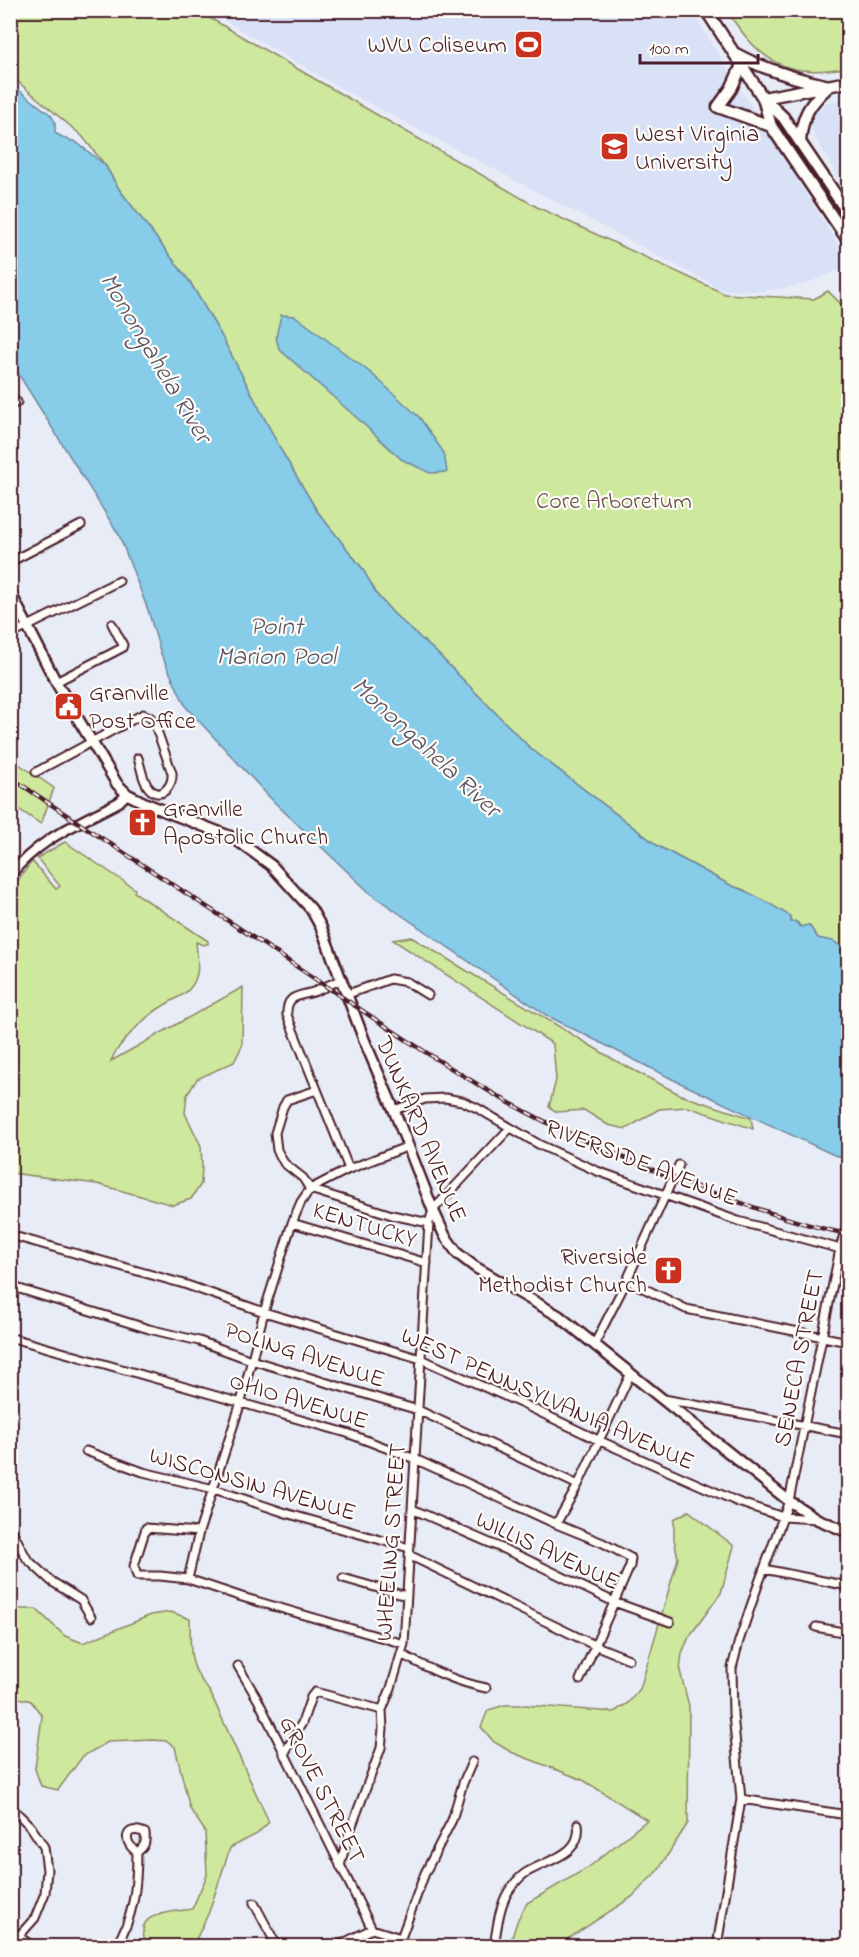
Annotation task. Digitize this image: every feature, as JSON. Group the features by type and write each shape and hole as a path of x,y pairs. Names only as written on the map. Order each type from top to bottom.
{"main road":[{"path":"706,10 763,98 783,117 849,213"},
{"path":"735,54 771,70 804,81 829,86"},
{"path":"741,65 731,89 718,107 771,126"},
{"path":"763,98 849,82"},
{"path":"800,142 808,108 829,86"},
{"path":"763,98 771,126 849,240"},
{"path":"10,592 56,682 117,784 127,794"},
{"name":"DUNKARD AVENUE","path":"127,794 153,807 234,838 272,866 310,909 321,927 348,994 364,1042 409,1146 433,1210 445,1236 458,1254 475,1267 559,1316 789,1500 816,1519 849,1532"}],"street":[{"path":"10,562 81,525"},
{"path":"10,635 119,581"},
{"path":"56,682 122,648 123,645 112,624"},
{"path":"36,772 143,714 154,722 172,773 173,781 164,792 157,793 147,785 138,758"},
{"path":"153,807 157,793"},
{"path":"10,876 18,865 40,845 119,802 127,794"},
{"path":"342,979 298,995 287,1007 287,1015 349,1169"},
{"path":"348,994 390,979 406,982 428,995"},
{"path":"317,1090 287,1100 283,1107 275,1133 275,1142 284,1163 303,1178 310,1189 392,1215 429,1223"},
{"name":"RIVERSIDE AVENUE","path":"394,1110 425,1099 445,1098 462,1101 571,1160 738,1221 849,1251"},
{"path":"433,1210 510,1128"},
{"path":"188,1579 199,1532 241,1402 264,1312 292,1223 301,1202 310,1189 349,1169 409,1146"},
{"path":"595,1343 627,1280 679,1165"},
{"name":"WHEELING STREET","path":"340,1866 347,1839 381,1749 382,1710 404,1644 429,1223 433,1210"},
{"name":"KENTUCKY","path":"292,1223 427,1263"},
{"name":"SENECA STREET","path":"717,1947 741,1799 733,1713 732,1668 739,1641 789,1500 840,1250 849,1225"},
{"name":"WEST PENNSYLVANIA AVENUE","path":"10,1235 184,1284 264,1312 421,1359 738,1502 783,1517 816,1519"},
{"path":"627,1280 686,1309 849,1342"},
{"name":"POLING AVENUE","path":"10,1286 149,1329 199,1341 251,1360 418,1410 578,1485"},
{"name":"OHIO AVENUE","path":"10,1339 24,1341 347,1433 415,1459 631,1558 630,1566 614,1602"},
{"path":"556,1524 578,1485 631,1373"},
{"path":"664,1399 849,1434"},
{"name":"WISCONSIN AVENUE","path":"86,1451 143,1472 214,1489 409,1551 594,1645 629,1659"},
{"name":"WILLIS AVENUE","path":"412,1509 524,1558 614,1602 670,1622"},
{"path":"10,1527 27,1559 51,1581 81,1600 91,1617"},
{"path":"199,1532 146,1528 134,1566 136,1576 188,1579 404,1644"},
{"path":"764,1569 849,1586"},
{"path":"343,1578 406,1596"},
{"path":"580,1680 614,1602"},
{"path":"816,1627 849,1633"},
{"path":"401,1654 465,1684 486,1688"},
{"name":"GROVE STREET","path":"238,1666 258,1700 372,1929"},
{"path":"284,1754 302,1723 311,1696 315,1692 382,1710"},
{"path":"402,1947 401,1938 425,1873 452,1820 472,1762"},
{"path":"741,1799 849,1815"},
{"path":"10,1809 32,1827 44,1847 47,1870 45,1893 35,1918 19,1936"},
{"path":"494,1947 508,1892 524,1875 573,1847 579,1831 578,1824"},
{"path":"116,1947 131,1915 135,1894 137,1852"},
{"path":"254,1903 277,1947"},
{"path":"337,1947 372,1929 401,1938"},
{"path":"10,1930 32,1947"}],"shaded area":[{"name":"West Virginia University","path":"208,11 691,11 848,260 848,266 803,285 764,291 723,290 342,89"},
{"name":"West Virginia University","path":"848,97 848,192 810,128 818,109 829,102"}],"green space":[{"name":"Core Arboretum","path":"10,11 198,11 537,207 725,294 814,299 828,291 844,307 848,308 848,950 818,938 809,925 801,927 797,922 792,923 744,890 732,886 658,846 530,748 436,652 394,614 378,596 362,568 317,511 282,452 221,335 190,282 82,136 11,76"},
{"path":"727,11 848,11 848,67 808,71 777,63 751,43"},
{"path":"10,758 54,788 41,824 11,804"},
{"path":"65,842 135,889 134,892 208,941 208,944 203,945 196,942 197,971 195,980 189,989 156,1010 141,1023 126,1038 111,1061 243,987 242,1046 234,1062 197,1079 187,1095 185,1113 201,1146 201,1184 191,1199 173,1205 97,1184 11,1173 11,890 32,861 56,889 60,886 37,858"},
{"path":"411,937 616,1061 683,1096 751,1118 753,1129 688,1107 659,1109 626,1129 608,1125 584,1110 557,1112 549,1107 556,1080 553,1044 393,940"},
{"path":"689,1511 734,1546 721,1593 689,1637 682,1653 680,1671 689,1706 688,1823 658,1870 632,1897 557,1946 509,1946 518,1919 527,1903 589,1867 647,1820 583,1780 511,1752 494,1742 481,1727 488,1710 505,1705 524,1705 614,1712 628,1703 640,1689 678,1558 674,1539 674,1519"},
{"path":"36,1609 65,1636 83,1643 151,1615 171,1612 190,1619 192,1658 197,1674 210,1692 269,1822 257,1834 230,1848 209,1912 193,1946 148,1946 143,1935 143,1926 154,1916 192,1909 207,1875 205,1831 190,1809 175,1747 167,1741 108,1742 83,1756 58,1790 41,1786 35,1769 42,1716 31,1701 11,1696 11,1610"}],"water":[{"name":"Point Marion Pool","path":"11,84 51,115 55,122 55,133 76,142 105,165 119,189 190,282 221,335 282,452 317,511 362,568 378,596 394,614 436,652 530,748 658,846 769,904 790,916 791,922 795,921 800,927 809,925 818,938 833,941 848,950 848,1158 834,1155 674,1080 546,1015 371,894 275,803 186,707 161,654 148,610 119,535 11,362"},
{"path":"281,315 295,316 371,373 420,418 444,453 447,472 430,473 401,459 279,349 276,337"}],"railway":[{"path":"10,777 413,1044 525,1112 607,1151 691,1185 783,1217 848,1234"}],"place":[{"name":"WVU Coliseum","path":"528,44"},
{"name":"West Virginia University","path":"614,147"},
{"name":"Granville Post Office","path":"68,706"},
{"name":"Granville Apostolic Church","path":"142,822"},
{"name":"Riverside Methodist Church","path":"668,1270"}],"water label":[{"name":"Monongahela River","path":"157,357"},
{"name":"Monongahela River","path":"427,746"}]}
